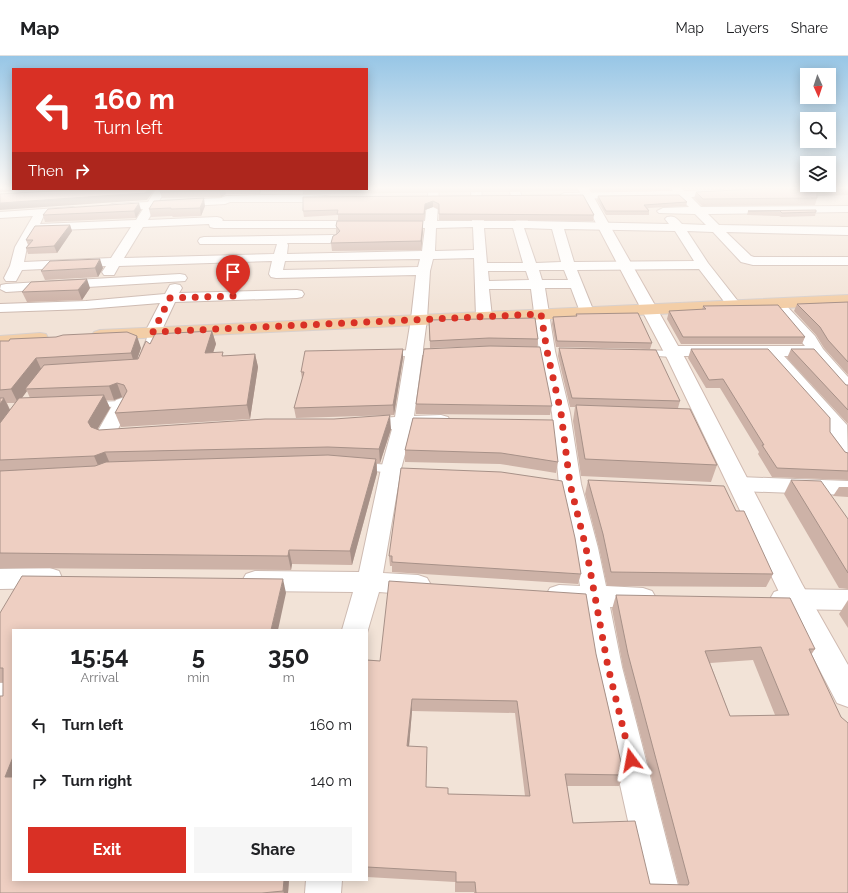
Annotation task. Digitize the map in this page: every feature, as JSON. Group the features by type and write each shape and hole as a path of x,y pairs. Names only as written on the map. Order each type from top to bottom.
{"main road":[{"path":"84,336 419,319 848,300"},
{"path":"0,341 54,338"}],"street":[{"path":"3,292 17,266 19,252 33,228 74,226"},
{"path":"86,305 115,263 136,226"},
{"path":"153,332 180,278 213,226"},
{"path":"288,226 282,240 276,274 424,271"},
{"path":"321,256 328,226"},
{"path":"355,629 369,582 391,469 404,421 419,319 424,271 428,255 431,226"},
{"path":"479,226 484,317"},
{"path":"521,226 537,285 547,351 562,418 562,482 585,542 608,667 662,893"},
{"path":"556,226 575,284 587,312"},
{"path":"605,226 707,418 795,598 848,693"},
{"path":"609,226 848,231"},
{"path":"773,226 776,229"},
{"path":"678,227 702,265 734,305"},
{"path":"715,228 746,259 749,260 848,261"},
{"path":"204,241 347,239"},
{"path":"414,239 429,239"},
{"path":"17,266 191,259 321,256 342,255 368,250 428,255 480,254"},
{"path":"339,272 342,255"},
{"path":"481,267 702,265"},
{"path":"3,292 180,278"},
{"path":"483,285 575,284"},
{"path":"0,308 86,305 170,298 296,294"},
{"path":"777,304 809,339 816,352 848,388"},
{"path":"672,352 816,352"},
{"path":"770,352 842,428 837,440 848,455"},
{"path":"122,404 105,436 144,434"},
{"path":"684,417 707,418"},
{"path":"342,425 404,421 457,421"},
{"path":"391,469 414,470"},
{"path":"562,482 593,485"},
{"path":"718,491 740,488 848,488"},
{"path":"8,605 11,578 70,578"},
{"path":"235,580 369,582 439,587"},
{"path":"533,593 595,597 663,598"},
{"path":"763,599 795,598 848,600"},
{"path":"0,696 12,696"},
{"path":"323,893 324,881"}],"lane":[{"path":"141,363 153,332"},
{"path":"377,355 444,352"},
{"path":"635,353 672,352"},
{"path":"83,405 122,404"},
{"path":"353,467 391,469"}],"shaded area":[{"path":"0,226 848,226 848,893 0,893"}],"building":[{"path":"35,226 69,226 54,246 26,248 33,240 26,240"},
{"path":"336,226 422,226 421,241 331,243 333,236 340,231"},
{"path":"100,259 95,268 41,271 50,261"},
{"path":"87,279 78,290 22,292 31,282"},
{"path":"848,302 848,362 828,340 820,327 797,304"},
{"path":"778,305 805,337 683,337 669,311 706,309 703,306"},
{"path":"638,313 652,343 557,341 553,317 577,316 576,314"},
{"path":"535,318 538,339 489,338 430,341 429,320"},
{"path":"212,331 205,353 223,352 222,356 255,354 247,405 115,413 127,391 124,385 117,383 109,386 25,389 44,365 138,359 146,341 150,344 155,334"},
{"path":"127,332 137,336 131,353 36,358 11,389 0,390 0,341 9,341 10,339 56,337 63,335"},
{"path":"490,346 540,347 552,406 416,404 424,349"},
{"path":"559,348 656,350 680,401 572,398"},
{"path":"403,349 393,405 294,408 304,372 301,372 305,351"},
{"path":"691,349 768,349 830,418 830,432 845,452 848,453 848,471 777,468 723,379 709,380"},
{"path":"791,349 814,349 846,385 848,385 848,410"},
{"path":"104,395 88,422 91,427 99,430 265,419 334,419 390,415 379,449 328,447 105,452 94,456 0,460 0,423 19,398"},
{"path":"0,398 4,398 0,404"},
{"path":"576,405 690,409 717,465 585,459"},
{"path":"413,418 553,420 558,462 501,453 405,450"},
{"path":"328,455 376,459 350,551 289,550 288,556 0,553 0,471 95,466 106,462"},
{"path":"401,468 501,472 562,481 575,538 581,574 392,562 392,556 389,556"},
{"path":"588,480 724,486 736,511 744,511 773,574 611,572 603,534"},
{"path":"791,480 821,481 848,519 848,573"},
{"path":"22,576 283,579 271,629 12,629 12,760 5,777 12,777 12,881 284,881 283,891 262,893 0,893 0,696 3,696 3,668 0,668 0,613"},
{"path":"389,581 586,594 596,654 624,775 565,774 573,823 635,821 650,884 688,885 689,883 628,654 616,595 790,598 815,649 809,649 841,717 848,723 848,893 476,893 475,882 456,882 456,872 368,867 368,660 380,661","holes":["761,647 789,715 730,716 705,651","412,699 517,701 530,796 448,794 448,788 426,787 427,747 407,746"]}],"route":[{"path":"233,296 170,298 153,332 541,314 547,351 561,413 570,484 586,548 608,667 631,760"}]}
